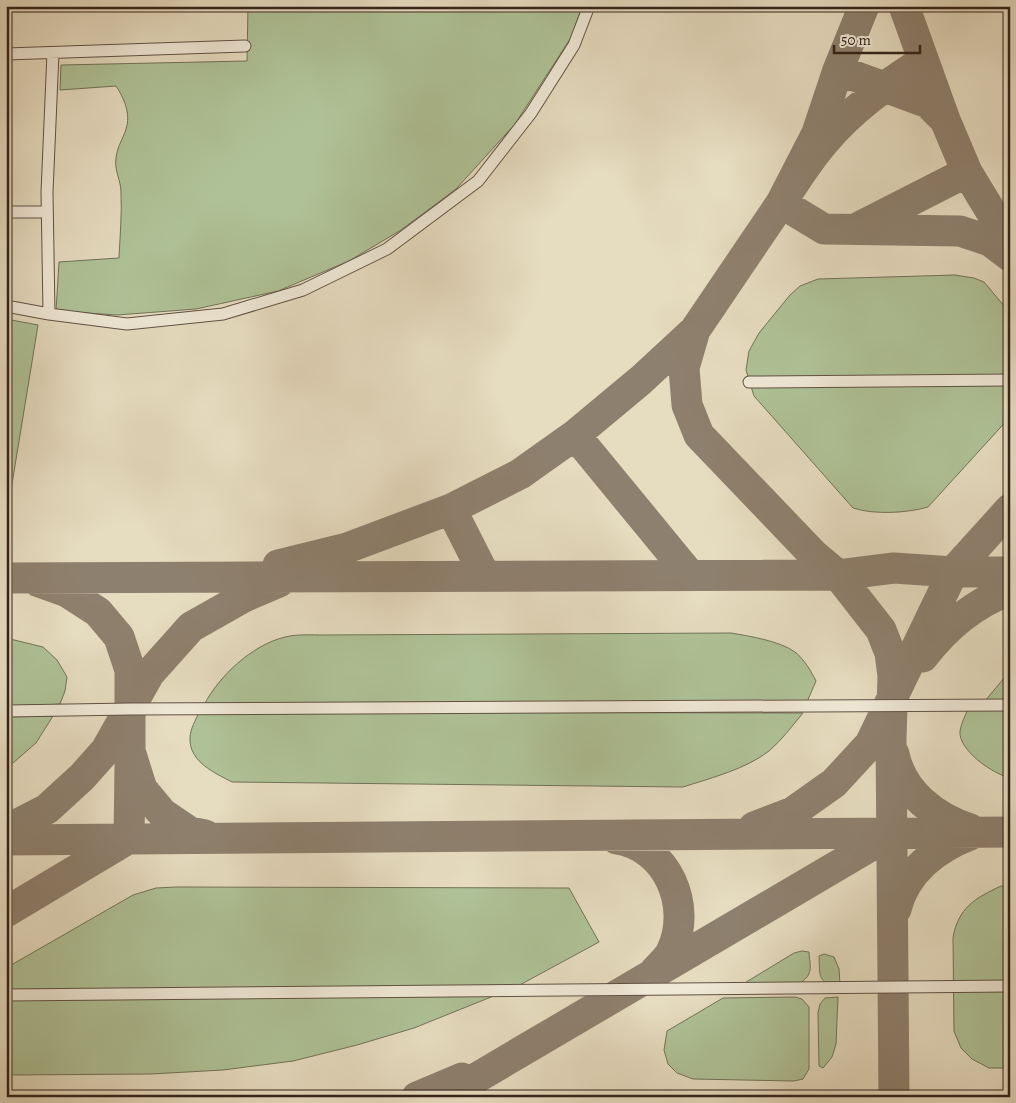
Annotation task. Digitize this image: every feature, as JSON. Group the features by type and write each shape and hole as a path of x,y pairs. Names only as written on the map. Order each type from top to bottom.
{"lane":[{"path":"6,306 49,314 127,324 223,314 303,290 387,249 478,181 536,106 574,45 589,6"},
{"path":"6,54 245,46"},
{"path":"49,314 47,212 53,53"},
{"path":"6,212 47,212"},
{"path":"748,382 1010,380"},
{"path":"6,711 1010,705"},
{"path":"6,996 1010,986"}],"shaded area":[{"path":"6,6 244,6 244,9 6,12"},
{"path":"248,6 582,6 572,36 515,124 456,189 401,230 349,261 278,291 196,309 117,315 56,311 59,262 119,258 121,192 116,162 128,118 124,101 116,86 60,90 61,65 247,61"},
{"path":"955,275 974,278 984,282 1010,313 1010,417 928,507 911,511 891,512 871,512 853,508 754,396 746,370 749,351 759,333 790,295 800,286 818,279"},
{"path":"6,319 38,325 12,484 6,483"},
{"path":"731,633 773,642 795,652 807,665 816,681 807,702 204,705 218,683 249,654 273,641 290,636"},
{"path":"6,638 43,647 57,660 67,677 65,691 60,704 6,707"},
{"path":"1010,671 1010,702 984,702"},
{"path":"968,708 1010,708 1010,778 986,766 970,753 965,746 960,731"},
{"path":"199,712 803,713 778,742 760,757 728,772 683,787 232,782 204,766 194,754 190,735"},
{"path":"53,716 36,743 6,769 6,717"},
{"path":"1001,886 1010,886 1010,1068 989,1068 972,1059 961,1048 954,1031 953,938 959,919 969,905"},
{"path":"156,888 569,888 599,942 516,987 414,1028 293,1061 223,1070 151,1074 6,1075 6,968 133,895"},
{"path":"809,952 810,970 807,977 799,984 743,984 794,953"},
{"path":"824,954 834,957 839,969 840,984 827,983 821,978 819,956"},
{"path":"795,997 802,999 809,1007 809,1069 803,1079 794,1081 693,1079 677,1073 668,1064 664,1050 667,1031 723,998"},
{"path":"838,997 836,1044 832,1057 823,1068 819,1066 818,1013 820,1004 825,998"}],"taxiway":[{"path":"278,565 347,548 451,509 520,474 575,435 641,380 695,330 781,203 817,133 838,70 864,6"},
{"path":"904,6 945,120 967,172 1010,243"},
{"path":"923,61 871,97 836,128 802,171 781,203 824,229 960,231 990,241 1010,256"},
{"path":"838,70 928,103 945,120"},
{"path":"859,227 967,172"},
{"path":"695,330 684,368 687,405 699,435 813,554 838,575 881,630 890,653 893,676 891,738 894,1097"},
{"path":"575,435 690,575"},
{"path":"451,509 485,576"},
{"path":"754,827 793,812 834,783 870,744 953,572 1010,509"},
{"path":"6,578 838,575 894,568 953,572 1010,572"},
{"path":"39,582 67,592 98,612 119,637 130,670 130,751 142,789 162,813 190,832 205,835"},
{"path":"6,830 47,809 82,777 106,750 149,674 191,627 244,597 279,582"},
{"path":"923,657 941,636 962,617 997,595 1010,590"},
{"path":"894,754 904,780 922,802 944,818 970,829"},
{"path":"129,839 130,765"},
{"path":"6,840 1010,832"},
{"path":"444,1097 891,834"},
{"path":"896,909 900,896 914,873 934,854 957,840 970,835"},
{"path":"6,912 128,839"},
{"path":"617,839 635,844 650,854 662,866 671,881 677,898 679,915 677,933 671,953 655,971"},
{"path":"417,1097 462,1078"}]}
